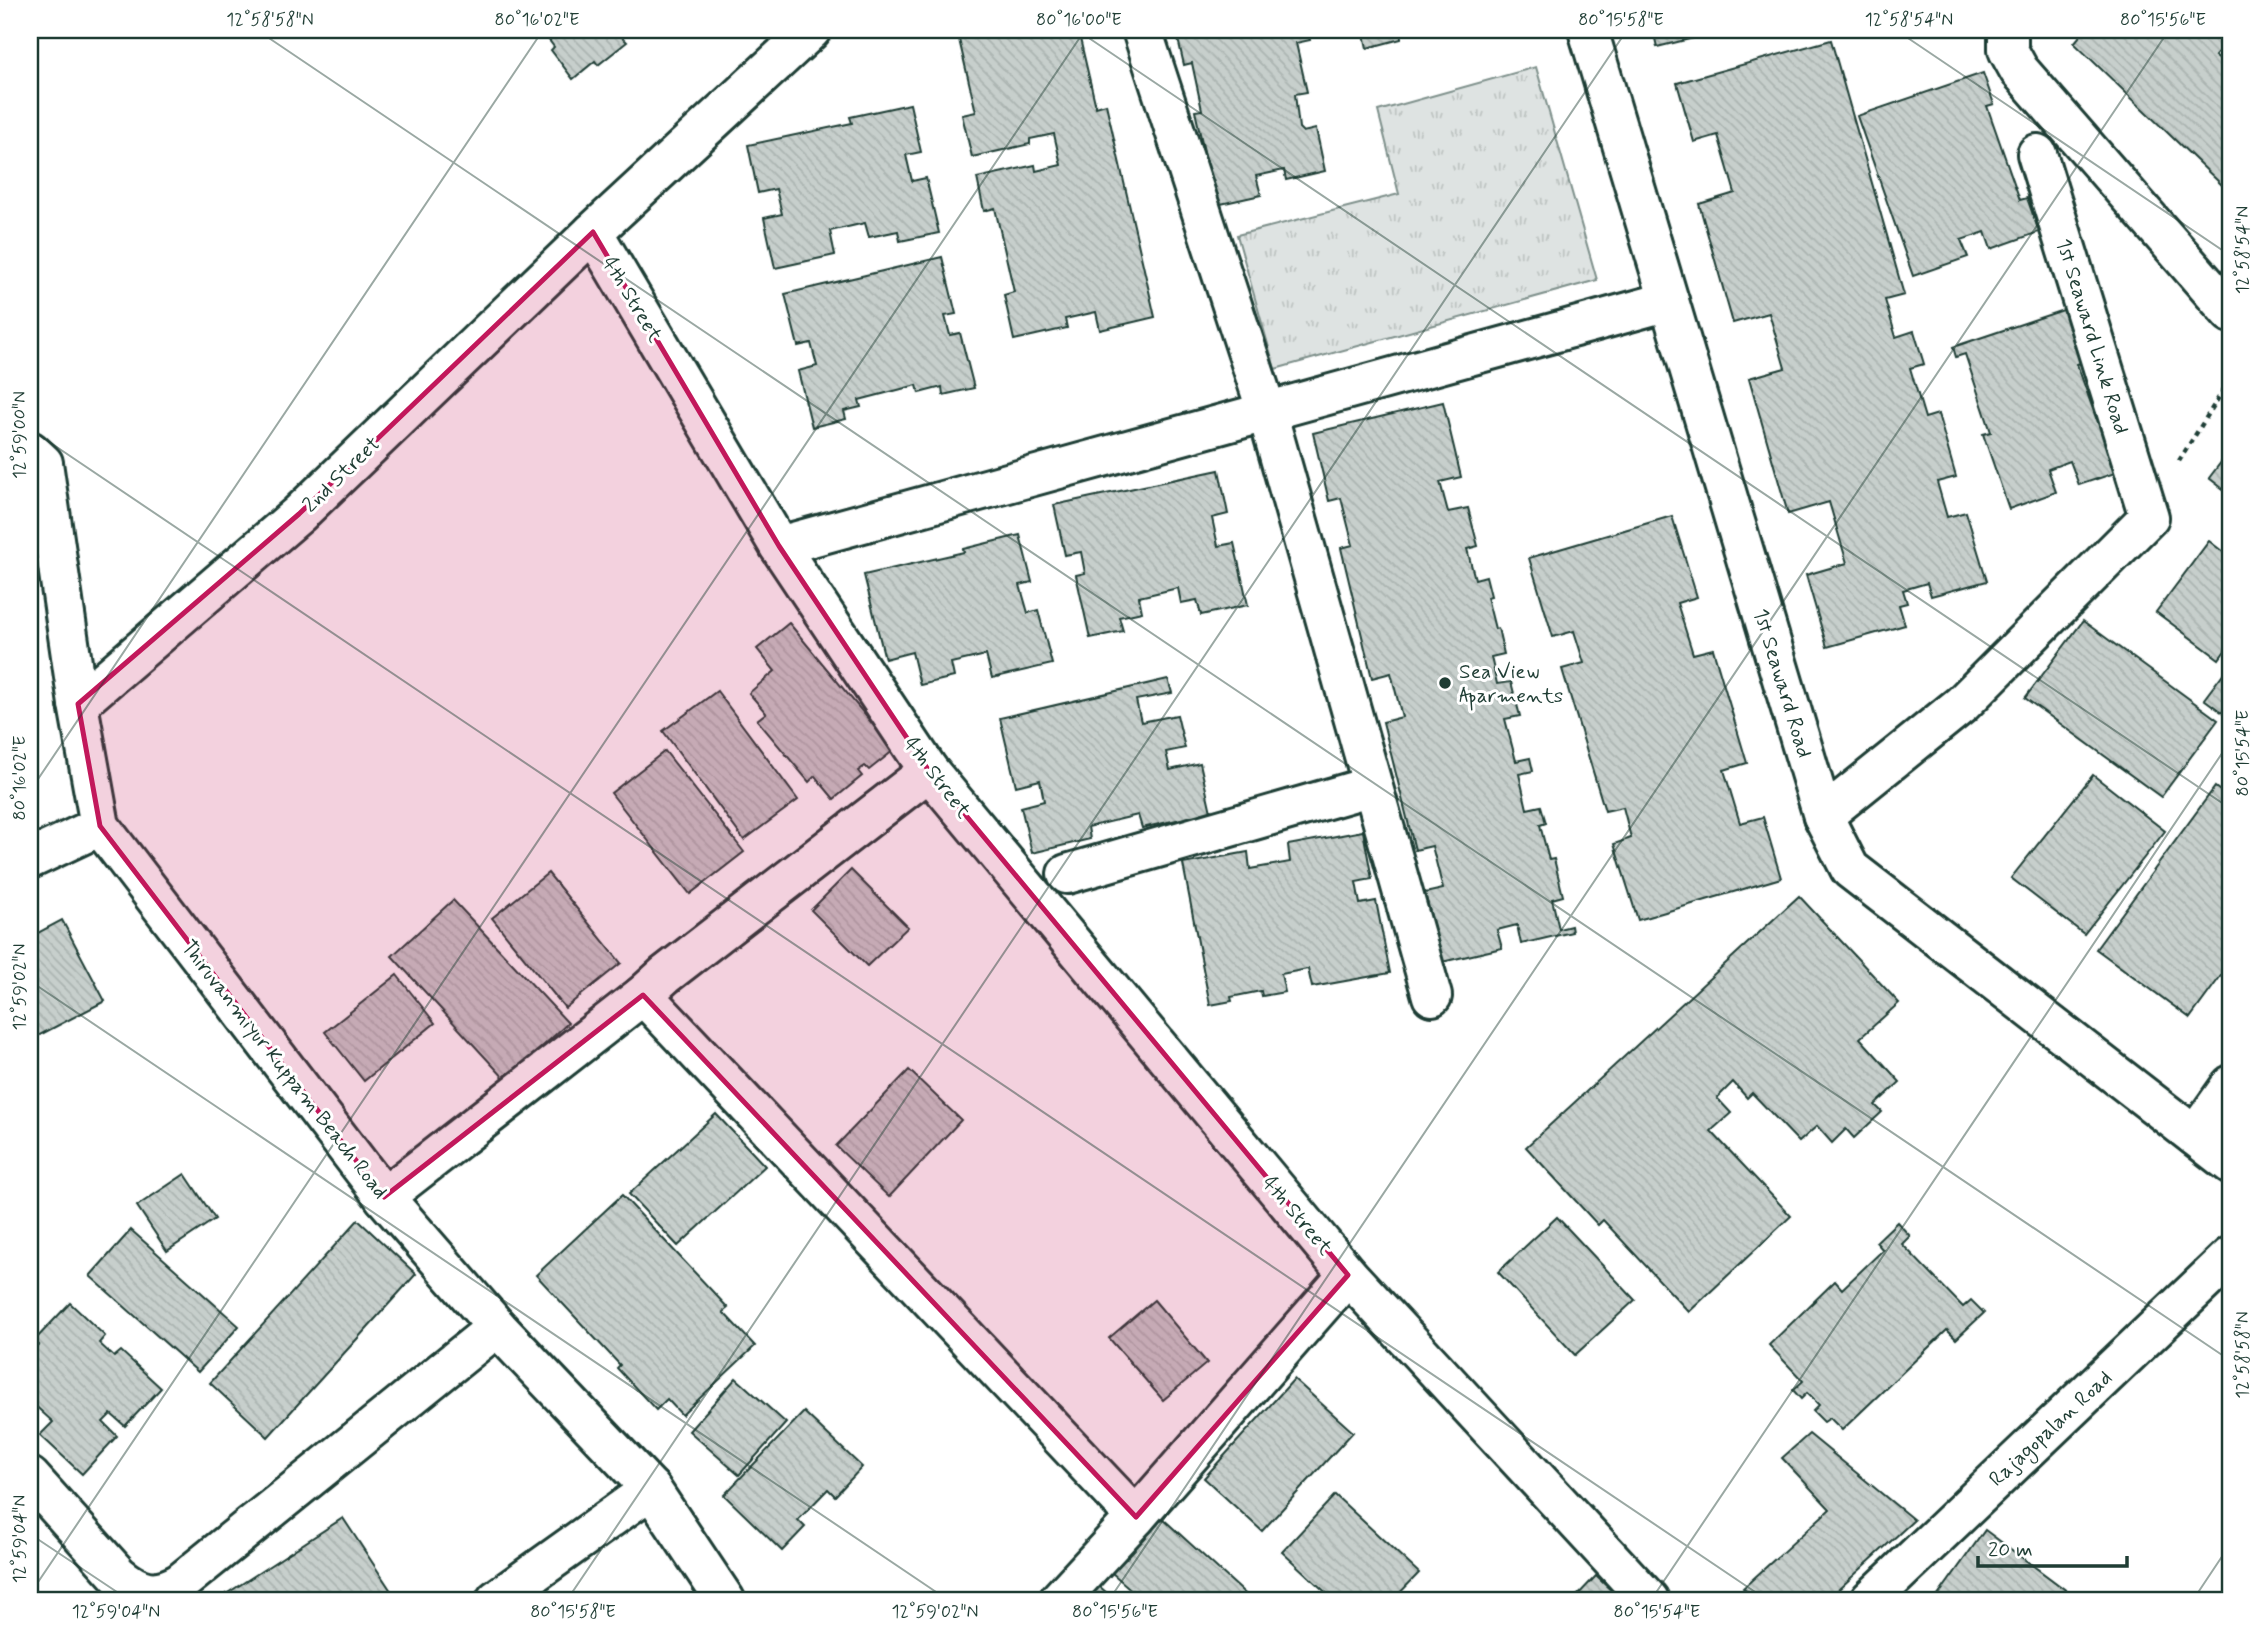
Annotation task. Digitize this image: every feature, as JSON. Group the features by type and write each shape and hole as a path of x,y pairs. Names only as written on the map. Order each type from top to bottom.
{"street":[{"name":"2nd Street","path":"78,704 299,514 593,232 811,30"},
{"path":"1143,30 1267,412 1432,996"},
{"name":"1st Seaward Road","path":"1588,30 1823,816 1850,869 2231,1164"},
{"path":"2008,30 2008,50 2019,70 2231,313"},
{"name":"1st Seaward Link Road","path":"2036,154 2149,517"},
{"name":"4th Street","path":"593,232 779,546 929,771 1348,1275 1649,1600"},
{"path":"779,546 1669,301"},
{"name":"Thiruvanmiyur Kuppam Beach Road","path":"30,451 43,463 78,704 100,827 384,1197 497,1327 651,1489 725,1600"},
{"path":"1823,816 1962,704 2149,517"},
{"path":"384,1197 929,771"},
{"path":"1067,874 1372,786"},
{"path":"30,859 100,827"},
{"path":"643,995 1136,1517"},
{"path":"2195,1136 2231,1084"},
{"name":"Rajagopalan Road","path":"1870,1600 2231,1256"},
{"path":"1059,1600 1136,1517 1348,1275"},
{"path":"30,1477 131,1586 164,1592 180,1583 497,1327"},
{"path":"496,1600 651,1489"}],"path":[{"path":"2149,517 2171,474 2231,378"}],"highlighted area":[{"path":"593,232 779,546 929,771 1348,1275 1136,1517 643,995 384,1197 100,826 78,704 299,514"}],"green space":[{"path":"1536,67 1597,280 1275,369 1237,235 1399,194 1378,111"}],"building":[{"path":"534,30 632,30 622,37 627,42 598,65 595,61 573,79 551,50 554,47 542,31 538,34"},
{"path":"942,30 1078,30 1096,107 1106,104 1155,317 1100,330 1096,312 1065,319 1067,328 1014,340 1004,295 1014,292 995,208 984,211 977,178 1035,165 1036,171 1061,165 1054,134 1030,139 1030,144 972,157 962,115 976,112 957,31 943,34"},
{"path":"1176,30 1308,30 1310,40 1296,43 1307,92 1295,94 1299,128 1303,132 1316,129 1325,171 1286,180 1284,170 1256,176 1261,195 1216,205 1195,111 1202,110 1192,63 1184,65"},
{"path":"1363,30 1420,30 1401,34 1401,39 1367,48"},
{"path":"1653,30 1705,30 1706,35 1657,47"},
{"path":"2085,30 2231,30 2231,37 2215,56 2231,69 2231,174 2222,185 2074,43"},
{"path":"1831,40 1904,295 1885,300 1896,337 1914,331 1924,364 1910,368 1925,418 1938,414 1956,477 1937,482 1947,517 1966,512 1987,581 1931,596 1927,583 1903,590 1907,603 1899,605 1905,625 1827,647 1806,575 1847,563 1829,502 1788,514 1749,378 1785,368 1769,313 1733,323 1699,204 1735,193 1718,135 1694,142 1677,83"},
{"path":"1983,73 1994,104 1987,106 2020,200 2027,198 2039,232 1991,249 1985,232 1961,240 1968,257 1913,276 1857,116"},
{"path":"910,104 921,152 906,155 912,181 926,178 939,233 900,241 898,231 869,237 865,223 830,231 835,255 775,268 764,218 782,214 776,189 758,193 748,145 852,123 850,117"},
{"path":"942,257 956,314 945,316 950,335 960,333 974,388 943,395 942,387 919,393 917,385 859,400 861,407 844,411 846,419 812,427 798,371 817,366 811,343 798,346 785,294"},
{"path":"2072,307 2085,362 2077,364 2096,418 2104,415 2127,469 2079,485 2070,461 2048,469 2056,492 2009,509 1983,434 1991,432 1965,354 1956,357 1953,347"},
{"name":"Sea View Aparments","path":"1443,402 1461,477 1440,482 1448,512 1468,508 1478,546 1467,549 1475,579 1486,576 1491,596 1487,597 1504,654 1491,657 1497,684 1511,682 1520,716 1505,719 1516,761 1530,758 1533,771 1519,774 1527,809 1541,806 1546,823 1540,825 1549,860 1554,859 1563,896 1552,899 1559,929 1571,926 1572,932 1521,944 1517,925 1497,930 1502,948 1442,962 1425,893 1443,889 1432,846 1415,850 1383,722 1402,717 1391,673 1372,678 1341,548 1353,545 1341,498 1329,501 1313,433"},
{"path":"2231,449 2231,495 2209,478"},
{"path":"1219,470 1228,514 1212,518 1218,546 1234,543 1248,605 1201,615 1197,600 1181,603 1178,588 1139,597 1142,612 1119,617 1123,631 1090,638 1076,575 1085,573 1081,552 1065,555 1054,505"},
{"path":"1672,516 1697,597 1677,603 1693,654 1713,649 1747,763 1724,770 1740,823 1763,817 1781,878 1638,920 1614,844 1631,838 1623,807 1605,811 1562,669 1584,663 1574,631 1553,637 1529,558"},
{"path":"1020,535 1032,582 1020,585 1028,613 1038,610 1052,664 992,678 986,655 951,663 954,677 920,685 912,652 885,659 864,575 964,552 963,549"},
{"path":"2209,541 2231,558 2231,642 2219,659 2156,612"},
{"path":"2083,621 2218,720 2161,797 2025,698"},
{"path":"789,623 894,750 869,770 865,766 858,771 862,776 834,799 815,776 809,782 757,720 766,713 749,693 775,671 757,649"},
{"path":"2231,663 2231,719 2204,699"},
{"path":"1168,679 1172,693 1136,700 1141,722 1177,715 1185,748 1166,752 1170,770 1200,763 1211,812 1142,828 1138,815 1088,827 1090,839 1032,853 1021,807 1044,801 1040,780 1016,786 1000,718"},
{"path":"717,691 798,800 744,840 663,731"},
{"path":"665,751 744,852 690,894 611,793"},
{"path":"2093,775 2165,831 2084,934 2011,878"},
{"path":"2215,787 2231,799 2231,962 2190,1018 2096,949"},
{"path":"1363,831 1372,879 1356,882 1360,904 1376,901 1390,973 1312,987 1308,969 1281,974 1285,992 1262,996 1261,991 1231,997 1232,1001 1210,1005 1183,864 1248,852 1250,869 1290,862 1288,845"},
{"path":"851,870 908,927 867,966 811,910"},
{"path":"548,873 621,963 565,1008 492,918"},
{"path":"1799,896 1899,1003 1860,1038 1900,1082 1875,1105 1882,1112 1854,1138 1846,1129 1832,1143 1817,1126 1799,1142 1752,1093 1747,1098 1733,1082 1717,1098 1731,1113 1711,1131 1791,1216 1689,1312 1603,1220 1598,1225 1526,1147"},
{"path":"453,900 568,1023 506,1080 392,956"},
{"path":"62,920 105,1001 30,1040 30,937"},
{"path":"397,975 435,1023 364,1081 325,1032"},
{"path":"909,1070 961,1120 889,1197 836,1146"},
{"path":"716,1114 765,1166 678,1246 629,1194"},
{"path":"185,1174 215,1219 167,1251 137,1206"},
{"path":"622,1195 728,1308 723,1312 755,1346 682,1415 667,1399 656,1410 617,1368 620,1365 536,1275"},
{"path":"1557,1217 1635,1300 1575,1355 1498,1272"},
{"path":"358,1220 416,1274 268,1437 210,1383"},
{"path":"1897,1222 1910,1236 1902,1244 1963,1307 1971,1300 1984,1313 1956,1339 1947,1330 1842,1430 1830,1418 1824,1422 1813,1411 1819,1405 1807,1393 1801,1399 1793,1390 1803,1381 1769,1345 1835,1281 1842,1289 1883,1250 1876,1242"},
{"path":"131,1230 239,1326 198,1372 90,1276"},
{"path":"1154,1300 1207,1363 1163,1400 1109,1338"},
{"path":"70,1303 105,1336 99,1343 114,1357 121,1351 161,1388 125,1426 111,1414 103,1422 117,1436 82,1474 40,1435 53,1422 30,1401 30,1347 33,1350 39,1345 34,1341"},
{"path":"736,1378 786,1423 739,1475 689,1431"},
{"path":"1294,1379 1353,1432 1262,1531 1204,1478"},
{"path":"804,1412 862,1467 835,1496 828,1489 798,1520 805,1527 782,1551 724,1495"},
{"path":"1809,1434 1914,1520 1827,1600 1755,1600 1743,1588 1830,1509 1782,1458"},
{"path":"1335,1495 1419,1573 1393,1600 1334,1600 1282,1552"},
{"path":"1161,1517 1252,1600 1143,1600 1112,1573"},
{"path":"343,1518 397,1600 217,1600"},
{"path":"1985,1530 2079,1600 1935,1600"},
{"path":"1596,1576 1621,1600 1573,1600"},
{"path":"1099,1586 1115,1600 1086,1600"}],"place":[{"name":"Sea View Aparments","path":"1445,683"}]}
